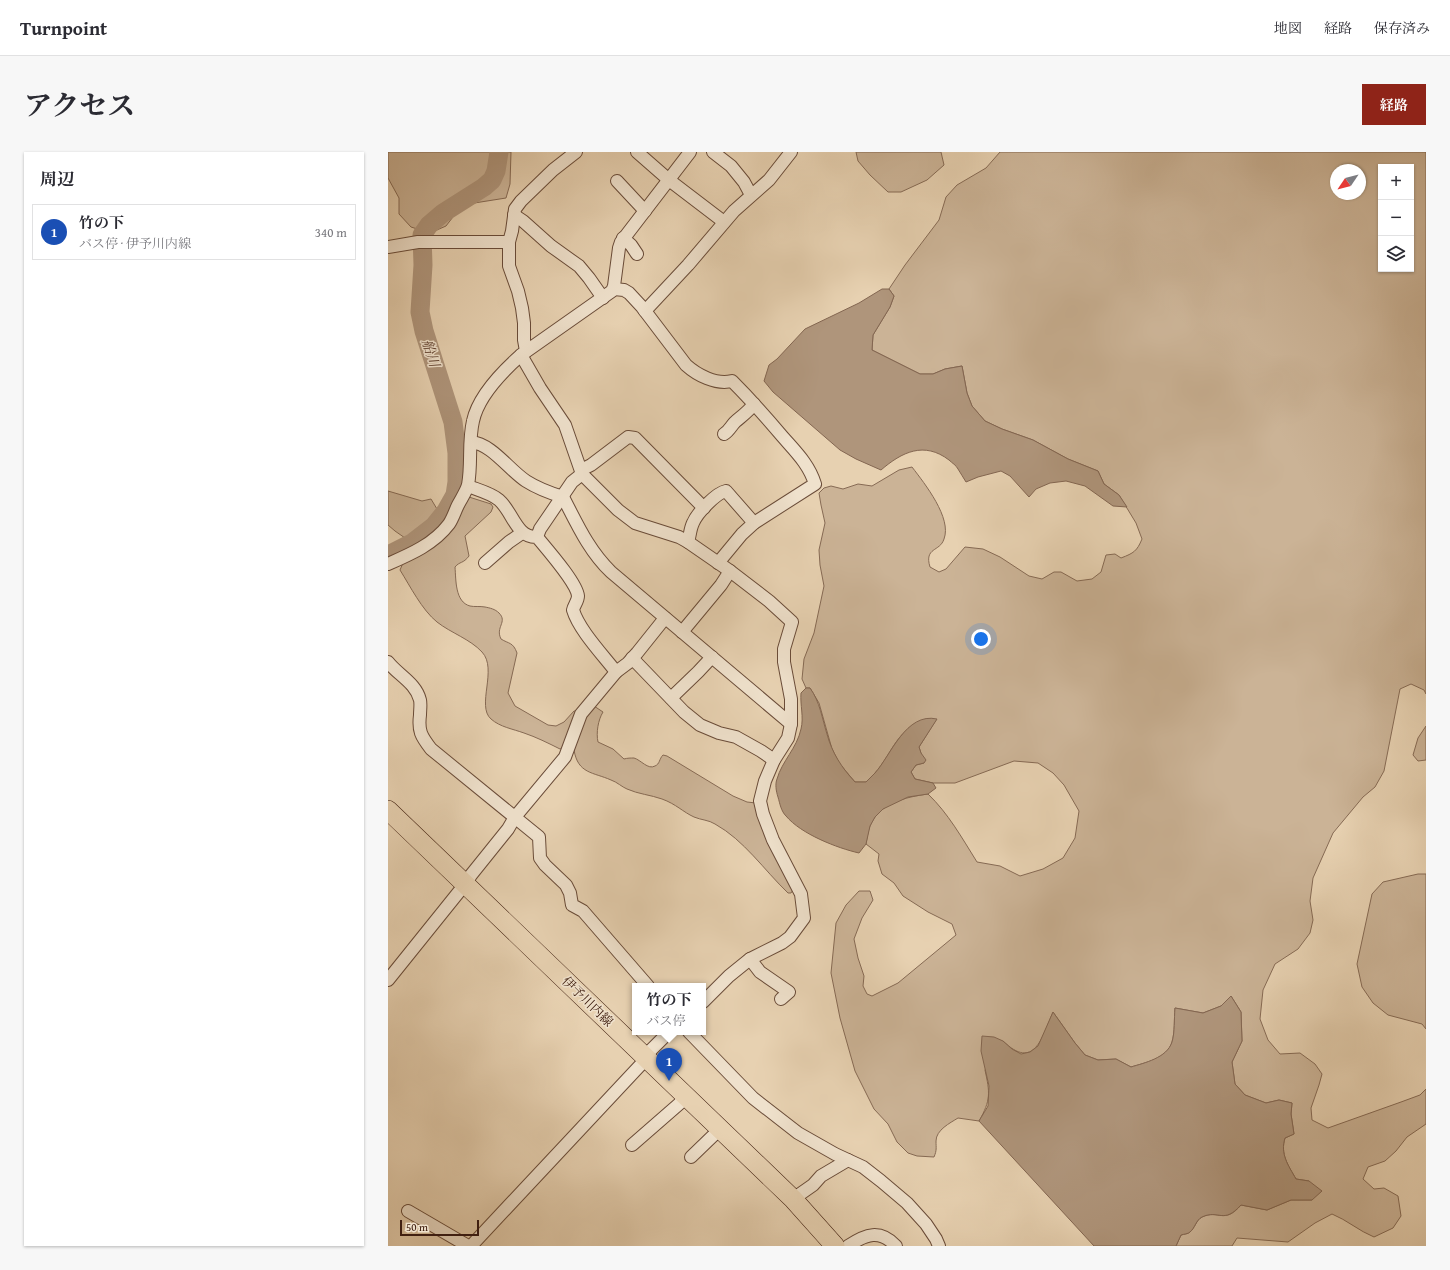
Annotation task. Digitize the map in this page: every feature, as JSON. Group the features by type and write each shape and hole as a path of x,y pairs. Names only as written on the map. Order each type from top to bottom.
{"main road":[{"name":"伊予川内線","path":"388,810 793,1199 835,1246"}],"street":[{"path":"576,152 553,170 521,201 515,209 509,242 509,266 518,291 522,308 524,324 523,353 540,388 565,424 582,472 618,510 635,523 679,537 688,542 730,571 769,601 792,622 784,649 784,662 790,699 791,724 788,738 774,760 765,781 760,801 763,814 773,840 801,894 804,918 790,936 782,943 750,959 729,976 706,999"},
{"path":"637,152 669,180 724,222"},
{"path":"388,564 420,549 436,537 449,523 468,486 473,420 482,401 508,366 523,353 612,292 614,289 619,248 623,238 690,152"},
{"path":"713,152 731,166 744,182 751,195"},
{"path":"645,311 724,222 743,202 769,180 785,154"},
{"path":"617,181 645,211"},
{"path":"514,215 551,246 579,266 603,298"},
{"path":"623,238 631,245 637,254"},
{"path":"388,247 418,242 509,242"},
{"path":"614,289 624,290 645,311 691,370 719,382 732,382 754,404 804,461 812,474 815,484 754,523 742,534 718,563"},
{"path":"724,434 735,422 750,410 754,404"},
{"path":"537,537 540,530 572,482 591,465 628,437 632,436 704,508"},
{"path":"471,442 487,448 526,482 548,492 563,496 588,545 601,563 791,724"},
{"path":"468,486 498,499 504,504 522,533 529,537 537,537"},
{"path":"688,542 693,523 713,498 721,492 726,491 754,523"},
{"path":"485,563 522,533"},
{"path":"537,537 576,588 578,599 574,606 574,615 591,641 616,672"},
{"path":"682,632 721,585 730,571"},
{"path":"388,980 466,884 471,875 508,829 515,817 565,757 581,714 616,672 632,658 665,618"},
{"path":"671,698 712,657"},
{"path":"632,658 692,719 700,725 719,733 736,737 774,760"},
{"path":"388,662 411,684 417,692 420,700 418,726 420,733 431,749 539,837 540,858 544,865 566,886 570,893 572,905 583,911 645,983"},
{"path":"750,959 760,972 789,992 781,999"},
{"path":"471,1246 647,1058 650,1050 666,1035"},
{"path":"692,1035 753,1098 798,1133 863,1168 906,1203 926,1224 936,1238 939,1246"},
{"path":"632,1145 679,1104 686,1096"},
{"path":"691,1157 720,1129"},
{"path":"793,1199 813,1185 821,1176 848,1160"},
{"path":"408,1211 468,1246"},
{"path":"848,1246 859,1239 875,1235 882,1235 896,1246"}],"shaded area":[{"path":"388,152 511,152 510,184 506,198 468,204 456,213 446,226 430,233 411,227 399,214 399,198 388,178"},
{"path":"856,152 941,152 944,165 927,180 901,192 888,192 858,161"},
{"path":"1000,152 1426,152 1426,694 1424,690 1411,684 1400,689 1384,771 1375,787 1363,797 1333,833 1313,878 1310,901 1313,920 1310,933 1298,949 1275,964 1263,990 1260,1019 1268,1040 1280,1054 1300,1053 1315,1064 1322,1074 1311,1108 1312,1120 1328,1128 1420,1095 1426,1089 1426,1124 1407,1137 1396,1151 1385,1161 1368,1167 1363,1179 1374,1189 1384,1188 1398,1196 1401,1216 1393,1228 1374,1237 1332,1214 1315,1223 1288,1242 1237,1238 1232,1246 1176,1246 1181,1235 1189,1233 1202,1217 1208,1215 1222,1216 1230,1214 1241,1205 1267,1210 1291,1200 1312,1200 1309,1181 1296,1179 1284,1154 1283,1149 1285,1138 1294,1134 1291,1114 1292,1103 1279,1100 1266,1103 1245,1095 1235,1084 1232,1062 1242,1041 1241,1012 1231,996 1221,1006 1203,1013 1175,1008 1174,1034 1169,1048 1165,1053 1148,1062 1131,1067 1116,1059 1098,1060 1085,1055 1053,1012 1041,1041 1036,1048 1030,1052 1022,1053 1003,1041 985,1070 988,1085 988,1096 986,1107 979,1121 958,1118 944,1127 938,1133 934,1157 917,1156 908,1153 897,1142 888,1124 874,1109 855,1071 840,1018 831,973 836,923 846,905 859,891 870,891 873,900 862,918 854,939 864,976 863,986 867,994 872,996 898,983 956,935 952,924 928,912 903,896 894,883 882,874 878,861 879,854 866,844 869,828 874,818 894,802 928,794 948,818 977,862 1000,866 1020,876 1043,869 1063,858 1075,838 1079,811 1064,785 1053,773 1038,763 1014,761 955,783 933,783 915,779 911,772 916,765 924,763 919,747 936,720 933,719 922,721 906,731 895,744 881,766 866,782 855,782 839,763 832,749 819,703 810,688 806,688 802,679 804,659 814,633 824,586 819,550 825,523 819,493 824,488 831,486 843,489 858,484 872,486 899,470 912,467 924,482 936,502 944,521 944,539 929,556 930,567 939,572 946,569 965,547 983,549 1000,557 1029,576 1042,579 1054,572 1061,572 1077,581 1092,579 1101,572 1106,555 1115,554 1121,558 1137,549 1142,539 1136,523 1119,495 1104,484 1098,471 1068,459 1033,440 985,421 972,406 967,393 962,366 945,369 933,374 920,374 872,350 873,335 890,307 894,296 889,289 939,220 946,197 957,185 986,168"},
{"path":"882,289 889,289 894,296 890,307 873,335 872,350 920,374 933,374 945,369 962,366 967,393 972,406 985,421 1033,440 1068,459 1098,471 1104,484 1119,495 1127,507 1113,506 1085,486 1066,481 1050,483 1036,489 1029,497 1010,476 1001,471 966,482 954,464 940,454 931,451 922,450 905,454 881,470 840,450 773,392 764,381 769,365 777,359 805,329 859,303"},
{"path":"388,491 422,501 431,499 437,509 435,514 424,526 405,538 388,525"},
{"path":"469,497 491,504 493,507 491,512 465,536 469,556 455,567 457,590 461,600 465,604 492,609 501,616 502,622 499,631 501,639 512,645 517,653 508,693 515,706 548,725 556,726 564,722 574,711 576,711 563,748 560,749 533,736 502,726 491,719 487,713 486,705 488,668 486,659 482,652 472,643 442,626 426,611 400,570 403,563 427,551 444,538 463,510"},
{"path":"806,688 810,688 816,699 829,741 835,754 842,766 855,782 866,782 875,773 893,746 908,728 916,722 926,719 937,719 919,747 926,760 924,763 916,765 911,772 915,779 933,783 936,788 928,794 908,797 883,809 875,817 870,826 866,844 859,853 830,844 801,829 784,814 781,807 776,790 776,781 782,766 799,736 802,720 801,693"},
{"path":"594,706 603,712 598,727 598,742 613,749 624,759 634,758 647,766 652,767 658,764 663,755 667,756 733,796 747,802 756,803 793,890 791,893 788,893 779,884 745,847 715,824 694,817 667,801 631,791 613,781 583,768 576,758 574,750 585,718"},
{"path":"1426,726 1426,760 1418,761 1413,755 1418,738"},
{"path":"1418,874 1426,874 1426,1029 1422,1024 1388,1015 1373,1003 1362,987 1357,964 1372,894 1383,882"},
{"path":"1231,996 1241,1012 1242,1041 1232,1062 1235,1084 1245,1095 1266,1103 1279,1100 1292,1103 1291,1114 1294,1134 1285,1138 1283,1149 1284,1154 1296,1179 1309,1181 1322,1191 1312,1200 1291,1200 1267,1210 1241,1205 1230,1214 1221,1216 1208,1215 1202,1217 1198,1220 1190,1232 1181,1235 1176,1246 1094,1246 979,1121 988,1106 989,1086 981,1051 982,1036 994,1037 1003,1041 1012,1049 1021,1054 1030,1052 1038,1046 1053,1012 1085,1055 1098,1060 1116,1059 1131,1067 1160,1056 1169,1048 1174,1034 1175,1008 1203,1013 1221,1006"}],"waterway":[{"name":"船川","path":"388,555 412,543 434,526 446,511 455,495 457,482 457,453 453,422 424,331 420,312 423,265 422,235 429,225 443,213 484,187 492,180 496,171 499,152"}],"place":[{"name":"竹の下","path":"669,1081"}]}
